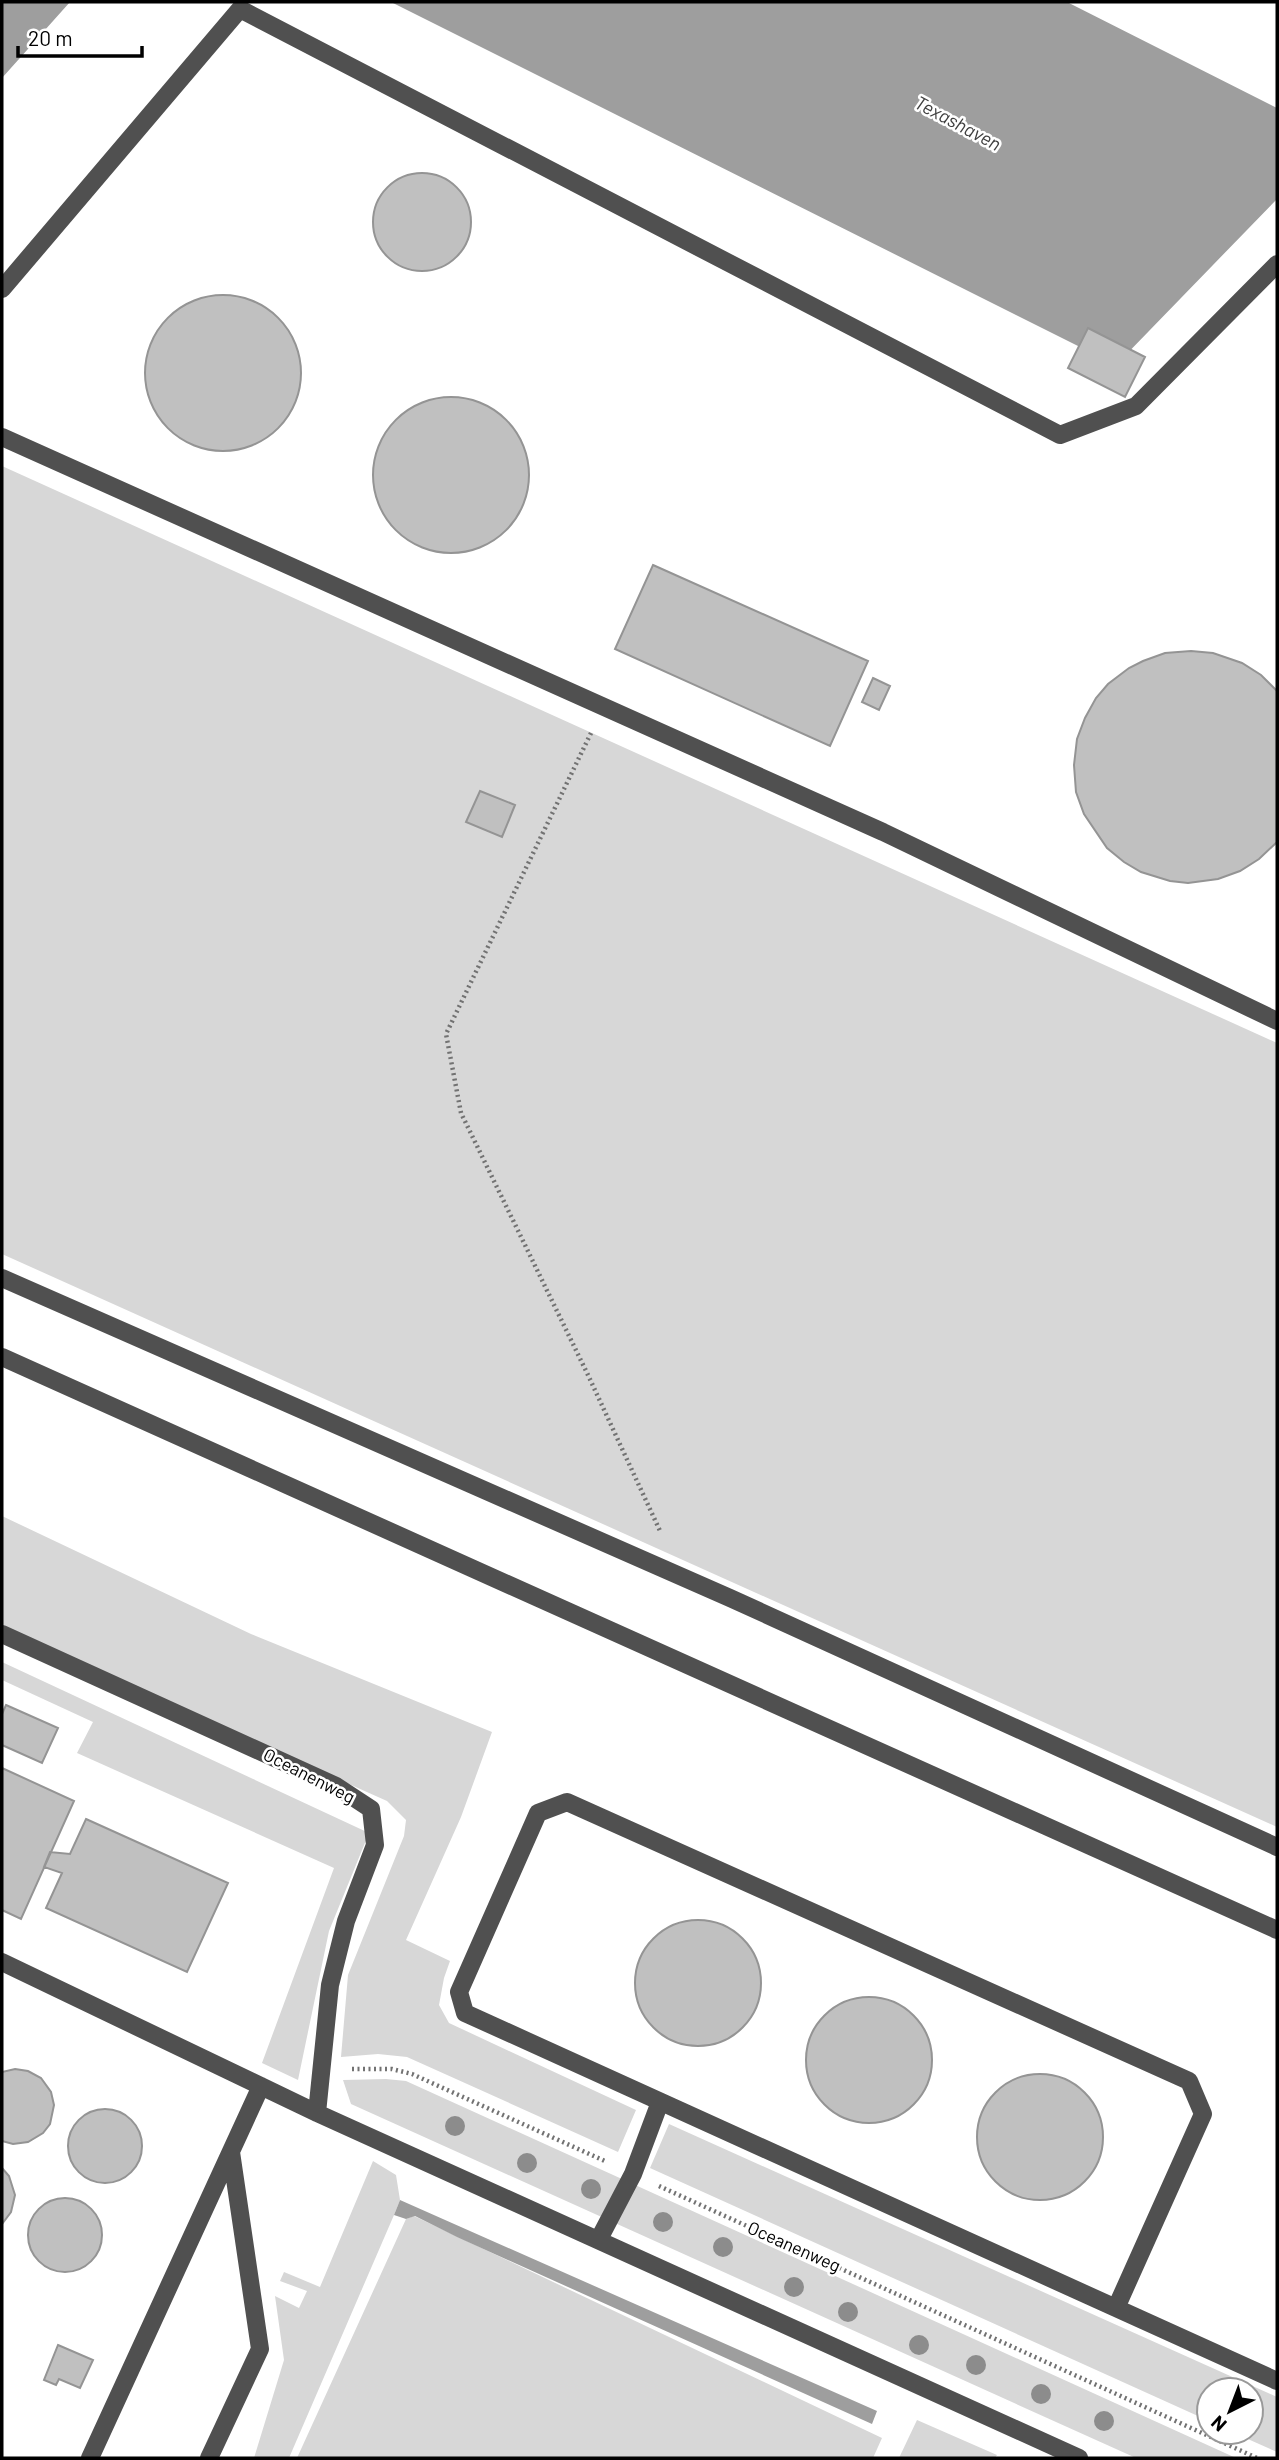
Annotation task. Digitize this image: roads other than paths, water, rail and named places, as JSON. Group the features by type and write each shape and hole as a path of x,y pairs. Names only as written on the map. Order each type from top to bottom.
{"street":[{"path":"2,289 240,9 1060,435 1136,405 1277,264"},
{"path":"2,437 883,832 1277,1021"},
{"path":"2,1279 681,1577 1277,1847"},
{"path":"2,1357 1277,1930"},
{"name":"Oceanenweg","path":"2,1634 336,1786 371,1809 375,1845 346,1921 330,1985 317,2113"},
{"path":"1116,2308 1203,2114 1189,2081 567,1802 538,1813 459,1992 465,2013 1277,2381"},
{"path":"2,1962 317,2113 1079,2458"},
{"path":"90,2458 261,2086"},
{"path":"599,2239 633,2174 660,2102"},
{"path":"209,2458 260,2348 231,2152"}],"water":[{"path":"2,2 70,2 2,78"},
{"name":"Texashaven","path":"391,2 1067,2 1277,108 1277,199 1116,365"},
{"path":"400,2200 877,2411 872,2424 415,2216 406,2219 394,2215"}]}
